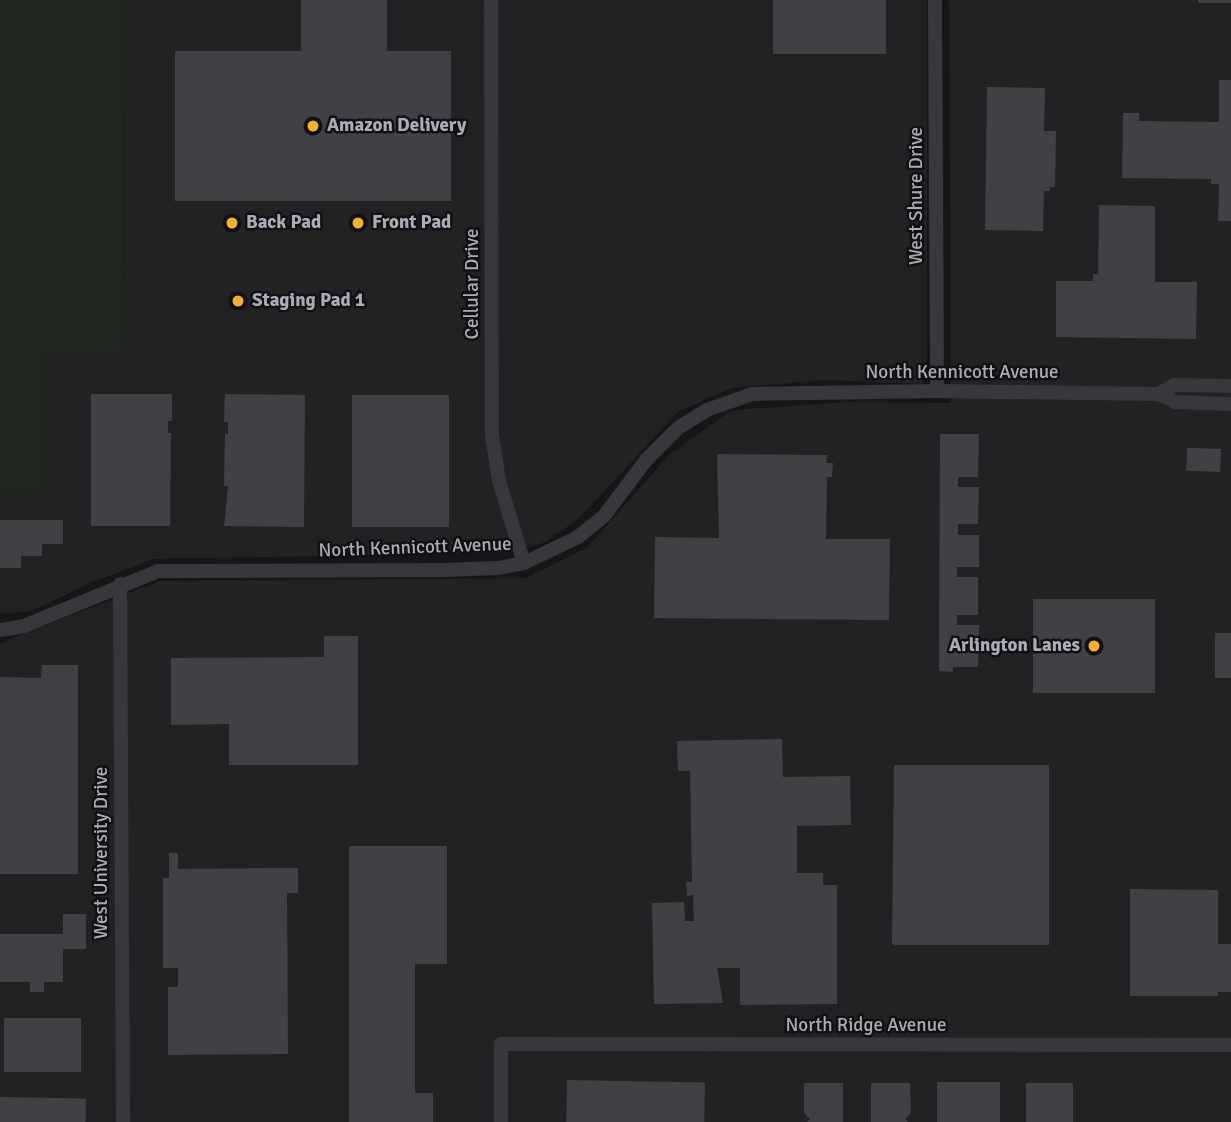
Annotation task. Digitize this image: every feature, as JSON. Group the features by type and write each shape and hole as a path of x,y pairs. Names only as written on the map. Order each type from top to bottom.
{"street":[{"name":"Cellular Drive","path":"491,0 492,435 499,481 524,563"},
{"name":"West Shure Drive","path":"935,0 937,391"},
{"name":"North Kennicott Avenue","path":"1158,394 1174,386 1231,386"},
{"name":"North Kennicott Avenue","path":"0,630 24,626 120,584 158,571 443,570 524,563 583,533 610,509 668,435 719,405 770,392 1158,394 1175,402 1231,404"},
{"name":"West University Drive","path":"120,584 123,1122"},
{"name":"North Ridge Avenue","path":"501,1122 501,1044 1231,1045"}],"shaded area":[{"path":"0,0 124,0 123,351 46,354 46,495 0,496"},
{"path":"124,0 927,0 927,358 922,384 826,380 732,388 679,411 579,518 546,542 506,553 154,559 93,582 31,611 0,614 0,496 46,495 46,354 123,350"},
{"path":"949,0 1231,0 1231,1122 0,1122 0,643 160,581 526,578 588,547 670,454 732,410 847,402 951,403"}],"building":[{"name":"Amazon Delivery","path":"301,0 387,0 387,51 451,51 451,201 175,201 175,51 301,51"},
{"path":"773,0 886,0 886,54 773,54"},
{"path":"1198,0 1231,0 1231,3 1198,3"},
{"path":"1219,80 1231,80 1231,221 1218,221 1219,184 1211,184 1211,179 1122,178 1123,113 1139,113 1139,121 1219,122"},
{"path":"987,87 1045,88 1044,131 1056,131 1055,187 1044,191 1043,231 985,230"},
{"path":"1099,205 1155,206 1155,282 1197,282 1196,339 1056,337 1056,281 1093,281 1093,274 1098,274"},
{"path":"91,394 172,394 172,421 168,421 168,433 171,433 170,526 91,526"},
{"path":"225,394 305,395 304,527 224,526 228,486 224,486 225,434 228,434 228,422 224,422"},
{"path":"352,395 449,395 449,527 352,527"},
{"path":"940,434 979,434 978,477 958,477 958,487 979,487 978,524 958,524 958,535 979,535 979,567 957,567 957,577 978,577 978,615 957,615 957,625 979,625 978,667 953,667 953,672 939,671"},
{"path":"1187,448 1221,449 1220,472 1186,471"},
{"path":"717,454 827,455 826,463 833,463 832,477 827,477 826,539 890,539 889,620 654,618 655,537 719,538"},
{"path":"0,520 63,520 63,544 42,544 42,556 21,556 21,568 0,568"},
{"name":"Arlington Lanes","path":"1033,599 1155,599 1155,693 1033,693"},
{"path":"1215,633 1231,633 1231,678 1215,678"},
{"path":"324,636 358,636 358,765 229,765 229,724 171,725 171,658 324,657"},
{"path":"42,665 78,665 78,874 0,874 0,677 41,678"},
{"path":"782,739 783,777 850,776 851,825 797,826 797,873 823,873 823,885 837,885 837,1004 740,1005 740,968 717,968 723,1003 654,1004 652,903 684,902 685,921 694,921 693,895 687,896 686,882 692,882 690,771 678,771 677,741"},
{"path":"894,765 1049,765 1049,945 892,943"},
{"path":"349,846 447,846 447,964 415,964 415,1093 433,1093 433,1122 349,1122"},
{"path":"169,853 178,853 178,869 298,868 298,893 287,893 288,1054 168,1055 168,987 178,987 178,968 163,968 163,878 169,878"},
{"path":"1130,889 1218,890 1218,944 1231,944 1231,992 1218,992 1218,996 1130,996"},
{"path":"63,914 86,914 86,949 63,949 63,982 44,982 44,992 30,992 30,982 0,982 0,934 63,934"},
{"path":"4,1018 81,1018 81,1072 4,1072"},
{"path":"567,1080 705,1082 704,1122 566,1122"},
{"path":"937,1082 1000,1082 1000,1122 937,1122"},
{"path":"804,1083 843,1083 843,1122 807,1122 810,1119 804,1113"},
{"path":"871,1083 910,1083 911,1113 905,1119 908,1122 871,1122"},
{"path":"1026,1083 1073,1083 1073,1122 1026,1122"},
{"path":"0,1097 86,1099 86,1122 0,1122"}],"place":[{"name":"Amazon Delivery","path":"313,126"},
{"name":"Back Pad","path":"232,223"},
{"name":"Front Pad","path":"358,223"},
{"name":"Staging Pad 1","path":"238,301"},
{"name":"Arlington Lanes","path":"1094,646"}]}
